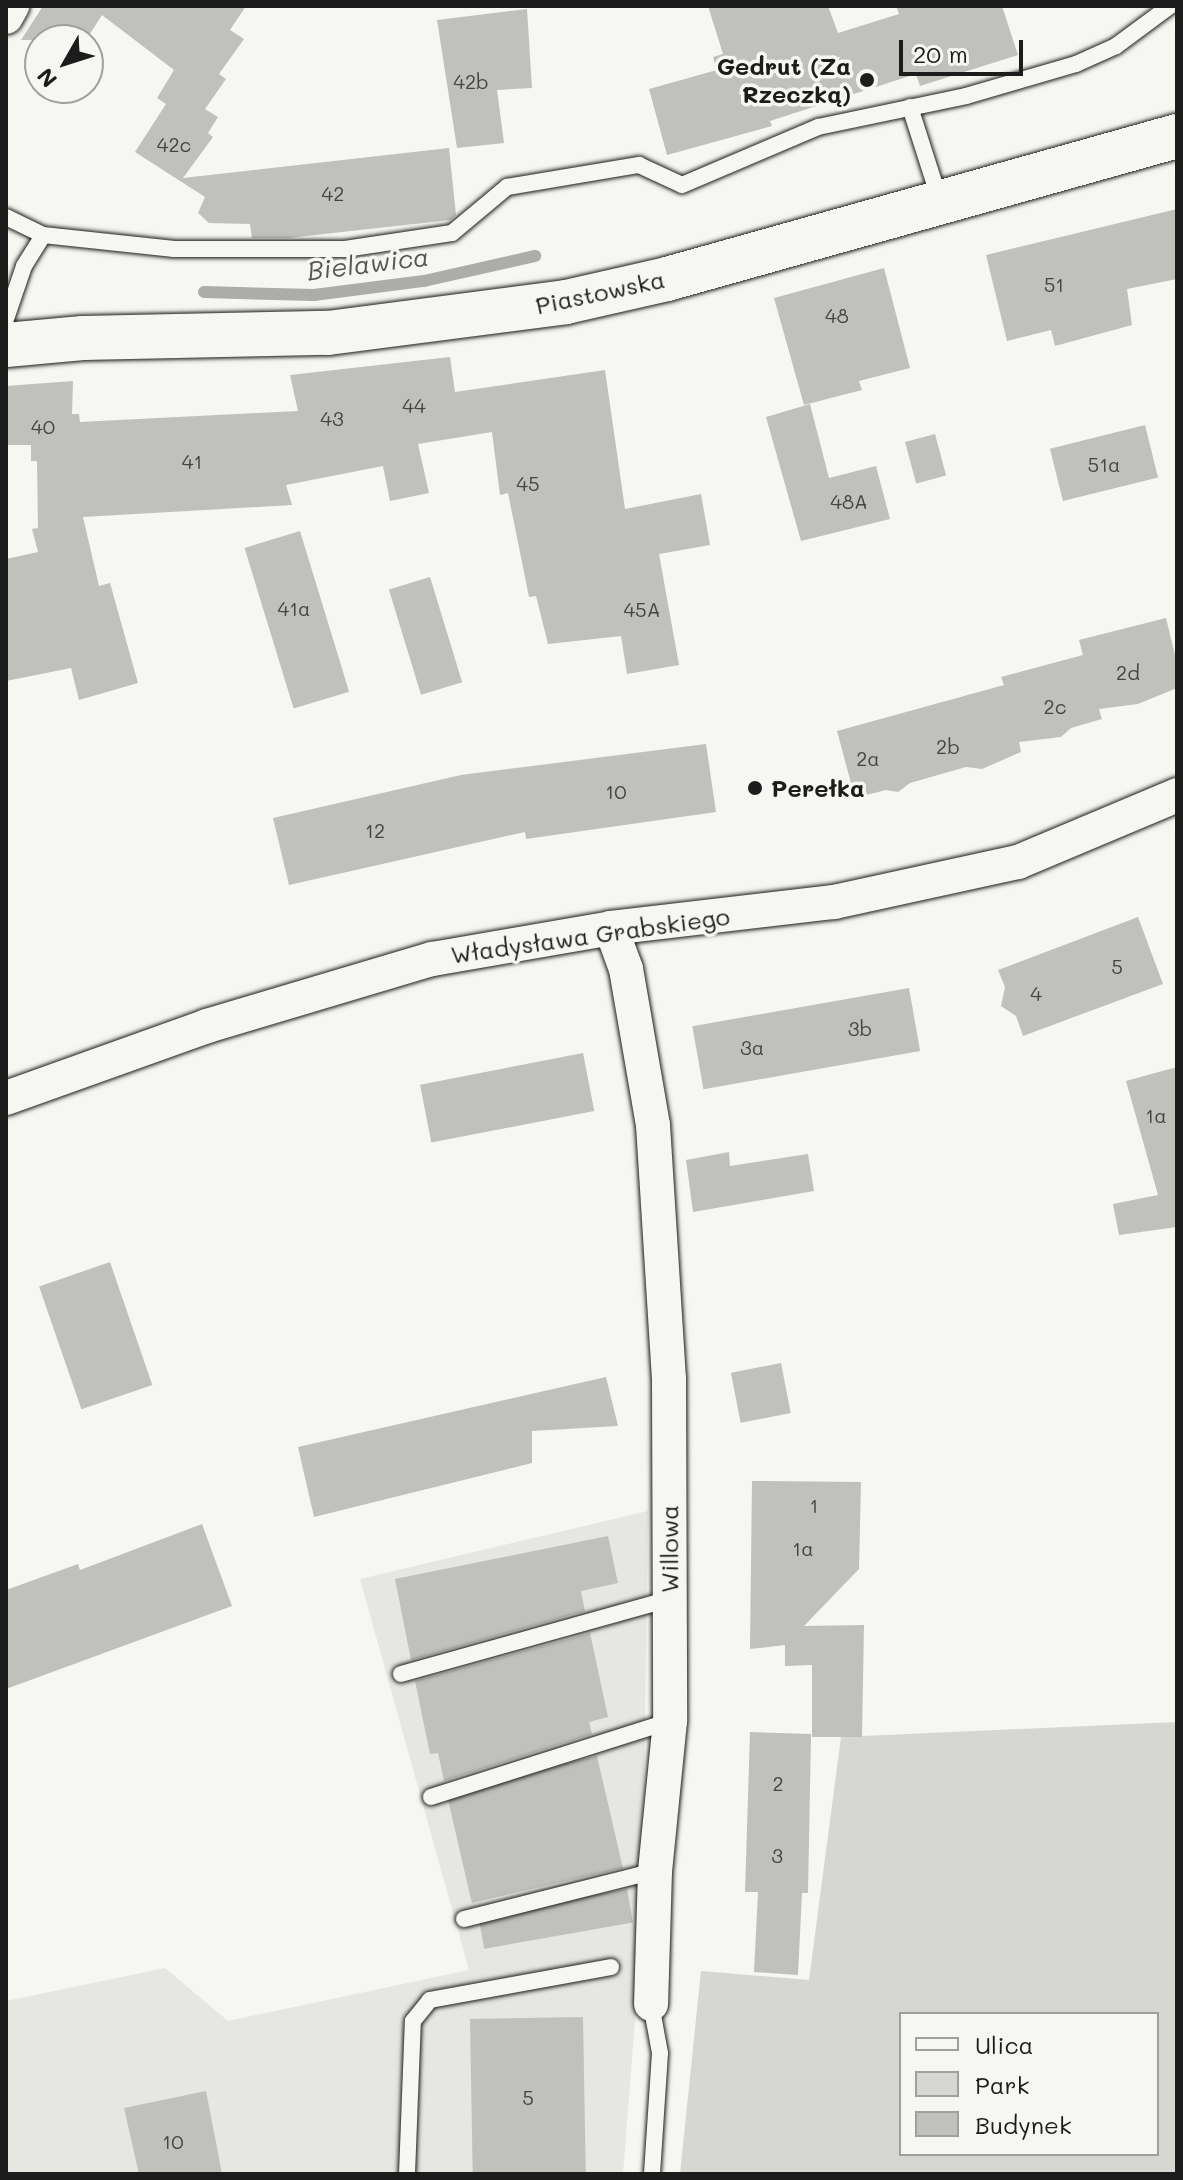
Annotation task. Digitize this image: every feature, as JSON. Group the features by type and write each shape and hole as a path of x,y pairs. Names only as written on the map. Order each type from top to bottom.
{"main road":[{"name":"Piastowska","path":"6,345 83,338 317,334 438,322 619,290 1177,136"}],"street":[{"path":"6,17 12,6"},
{"name":"Władysława Grabskiego","path":"6,1098 207,1026 432,959 611,928 834,902 1018,862 1177,795"},
{"name":"Willowa","path":"611,928 626,969 653,1125 669,1379 670,1721 655,1871 651,2004"}],"lane":[{"path":"6,217 43,235 234,250 345,249 452,233 507,187 639,165 682,185 818,127 1076,64 1116,46 1170,6"},
{"path":"910,107 941,202"},
{"path":"6,319 24,266 43,235"},
{"path":"401,1674 669,1599"},
{"path":"431,1797 670,1721"},
{"path":"464,1919 655,1871"},
{"path":"407,2174 413,2021 430,2000 611,1967"},
{"name":"Willowa","path":"651,2004 660,2053 652,2174"}],"shaded area":[{"path":"648,1511 642,1931 623,2174 6,2174 6,2001 165,1968 228,2021 469,1970 360,1579"}],"green space":[{"path":"1177,1722 1177,2174 680,2174 701,1971 809,1980 841,1737"}],"building":[{"path":"43,6 246,6 230,30 244,39 219,74 226,79 205,109 218,117 208,133 213,137 183,178 449,148 456,215 450,220 288,238 252,238 250,224 209,223 198,213 205,197 135,152 166,104 157,98 174,70 102,15 96,24 31,24"},
{"path":"708,6 828,6 838,33 899,14 896,6 1002,6 1018,55 920,86 916,74 770,121 772,126 667,155 649,89 717,70 713,57 723,54"},
{"path":"527,9 532,88 497,90 504,143 457,148 437,20"},
{"path":"1177,209 1177,279 1127,289 1132,325 1055,346 1051,330 1007,341 986,255"},
{"path":"884,268 910,368 859,381 862,390 804,405 774,298"},
{"path":"450,357 455,392 605,370 625,509 701,494 710,545 659,554 679,665 627,674 621,636 548,644 536,596 529,597 508,493 500,495 492,432 418,444 429,493 390,501 383,466 286,485 292,505 83,517 99,586 110,583 138,683 79,700 71,668 6,681 6,559 38,552 32,529 38,528 37,461 31,461 31,445 6,445 6,386 73,381 72,414 79,414 80,422 298,411 290,375"},
{"path":"810,404 829,478 876,466 890,519 801,541 766,417"},
{"path":"1145,425 1158,477 1063,501 1050,449"},
{"path":"935,434 946,476 916,484 905,442"},
{"path":"300,531 349,692 294,709 245,548"},
{"path":"430,577 462,682 421,695 389,590"},
{"path":"1166,618 1177,663 1177,688 1138,704 1099,709 1102,719 1071,728 1061,737 1019,742 1021,752 982,769 966,767 910,783 898,792 886,790 855,798 837,731 1004,685 1001,677 1083,655 1079,640"},
{"path":"706,744 716,812 526,839 525,832 289,885 273,818 461,775"},
{"path":"1138,917 1163,984 1023,1036 1016,1016 1001,1006 1005,987 998,970"},
{"path":"909,988 920,1051 703,1089 692,1026"},
{"path":"583,1053 594,1111 431,1143 420,1085"},
{"path":"1177,1067 1177,1227 1119,1235 1113,1204 1158,1195 1126,1081"},
{"path":"729,1152 730,1166 808,1154 814,1191 693,1212 686,1160"},
{"path":"110,1262 152,1385 81,1409 39,1286"},
{"path":"781,1363 791,1413 741,1423 731,1373"},
{"path":"606,1377 618,1426 532,1431 532,1463 314,1517 298,1447"},
{"path":"752,1481 861,1482 859,1569 804,1626 864,1625 862,1737 812,1737 812,1665 785,1666 785,1645 750,1649"},
{"path":"202,1524 232,1606 6,1689 6,1590 78,1564 80,1570"},
{"path":"608,1536 618,1583 581,1591 585,1611 411,1660 395,1579"},
{"path":"590,1633 608,1717 589,1722 592,1734 444,1781 438,1753 430,1754 415,1681"},
{"path":"750,1732 811,1734 808,1893 802,1893 798,1975 754,1972 758,1892 745,1892"},
{"path":"597,1756 623,1868 472,1903 446,1791"},
{"path":"627,1889 633,1922 484,1949 478,1915"},
{"path":"583,2017 586,2174 473,2174 470,2019"},
{"path":"206,2091 222,2174 139,2174 124,2108"}],"waterway":[{"name":"Bielawica","path":"204,292 314,295 424,281 535,256"}],"place":[{"name":"Gedrut (Za Rzeczką)","path":"867,80"},
{"name":"Perełka","path":"755,788"}]}
